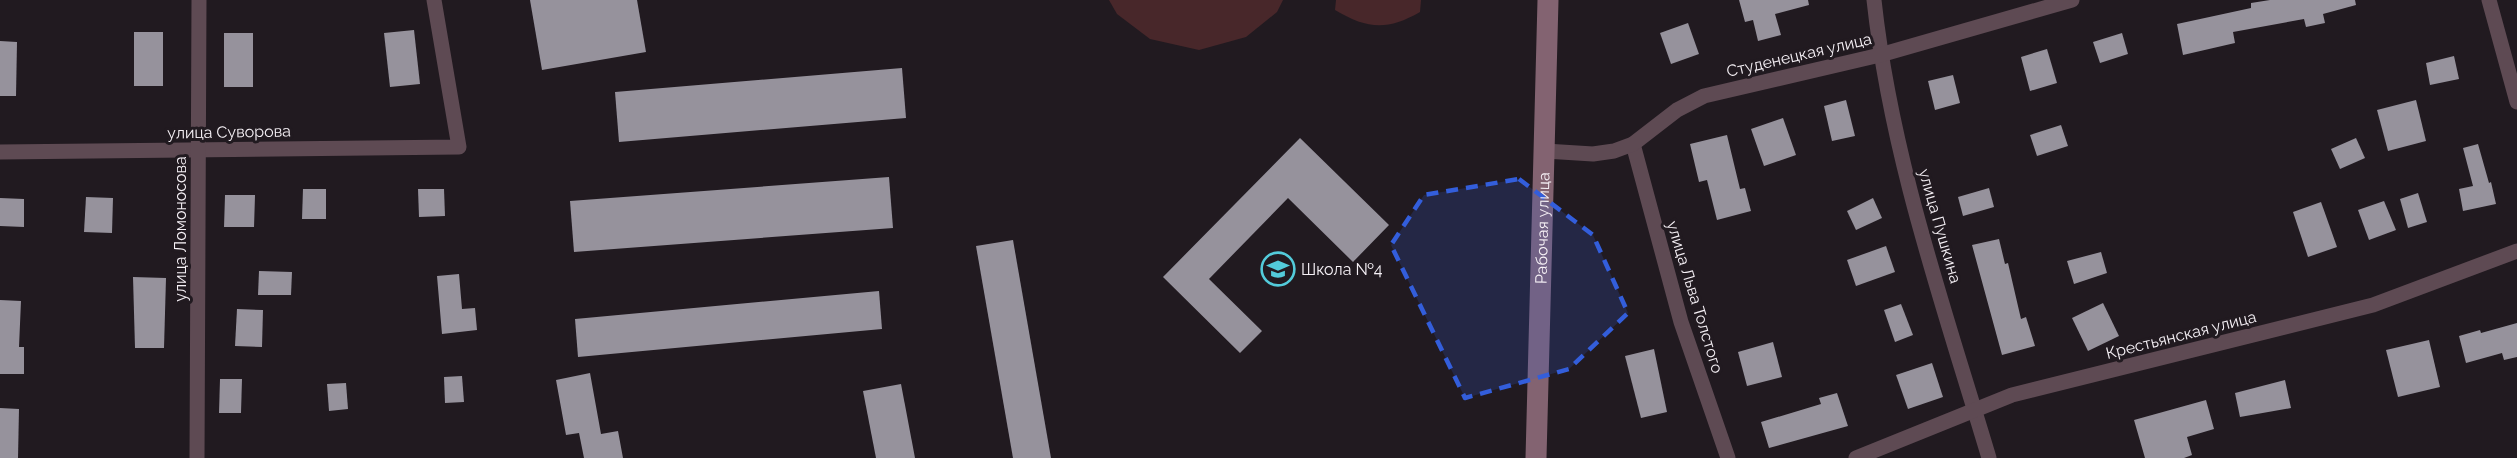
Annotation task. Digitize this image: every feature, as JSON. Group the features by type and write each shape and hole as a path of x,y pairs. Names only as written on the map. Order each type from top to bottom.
{"street":[{"name":"улица Ломоносова","path":"197,458 199,0"},
{"name":"улица Суворова","path":"0,152 459,147 434,0"},
{"name":"Рабочая улица","path":"1536,458 1548,0"},
{"name":"улица Пушкина","path":"1874,0 1880,55 1901,158 1989,458"},
{"name":"Студенецкая улица","path":"1545,151 1593,154 1614,151 1633,144 1677,110 1704,96 1880,55 2072,0"},
{"path":"2489,0 2517,102"},
{"name":"улица Льва Толстого","path":"1633,144 1681,322 1728,458"},
{"name":"Крестьянская улица","path":"1856,458 2012,395 2373,305 2517,251"}],"highlighted area":[{"path":"1519,179 1593,235 1628,313 1569,369 1465,398 1391,245 1424,195"}],"shaded area":[{"path":"1109,0 1283,0 1277,12 1246,37 1199,50 1150,39 1117,14"},
{"path":"1336,0 1421,0 1420,12 1397,22 1377,25 1357,21 1335,10"}],"building":[{"path":"530,0 637,0 646,52 542,70"},
{"path":"1739,0 1808,0 1809,5 1775,14 1781,35 1758,41 1753,20 1745,22"},
{"path":"2270,0 2355,0 2356,5 2323,14 2325,23 2306,27 2304,19 2233,32 2235,43 2183,55 2177,24 2251,8 2251,3"},
{"path":"1688,23 1699,54 1671,64 1660,33"},
{"path":"414,30 420,84 390,87 384,33"},
{"path":"134,32 163,32 163,86 134,86"},
{"path":"224,33 253,33 253,87 224,87"},
{"path":"2122,33 2128,54 2100,63 2093,42"},
{"path":"0,41 17,42 16,96 0,96"},
{"path":"2047,49 2057,83 2030,91 2021,57"},
{"path":"2454,56 2459,79 2430,85 2426,63"},
{"path":"902,68 906,118 619,142 615,92"},
{"path":"1953,75 1960,103 1935,110 1928,81"},
{"path":"1846,100 1855,136 1832,141 1824,106"},
{"path":"2416,100 2426,141 2388,151 2377,110"},
{"path":"1783,118 1796,155 1764,166 1751,129"},
{"path":"2061,125 2068,146 2037,156 2030,135"},
{"path":"1727,135 1740,189 1745,188 1751,211 1717,220 1707,180 1699,182 1690,144"},
{"path":"1300,138 1389,225 1353,262 1288,198 1209,279 1262,331 1240,353 1163,277"},
{"path":"2356,138 2365,158 2340,169 2331,149"},
{"path":"2478,144 2496,204 2463,211 2459,189 2473,186 2463,148"},
{"path":"889,177 893,228 574,252 570,201"},
{"path":"1989,188 1994,207 1963,216 1958,197"},
{"path":"303,189 326,189 326,219 302,219"},
{"path":"418,189 444,189 445,216 419,217"},
{"path":"2418,193 2427,222 2408,228 2400,199"},
{"path":"225,195 255,195 254,227 224,227"},
{"path":"86,197 113,198 112,233 84,232"},
{"path":"0,198 24,199 24,227 0,226"},
{"path":"1873,198 1882,218 1856,230 1847,211"},
{"path":"2384,201 2396,230 2369,240 2358,210"},
{"path":"2321,202 2337,247 2308,257 2293,212"},
{"path":"1999,239 2005,264 2008,263 2021,319 2026,317 2035,346 2002,355 1972,245"},
{"path":"1013,240 1051,458 1013,458 976,246"},
{"path":"1886,246 1895,272 1856,286 1847,260"},
{"path":"2101,252 2107,273 2074,284 2067,261"},
{"path":"259,271 292,272 291,295 258,295"},
{"path":"459,274 462,309 475,308 477,330 442,334 437,276"},
{"path":"133,277 166,278 164,348 135,348"},
{"path":"879,291 882,329 578,357 575,319"},
{"path":"0,300 21,301 19,347 24,347 24,374 0,374"},
{"path":"2103,303 2119,336 2088,351 2072,318"},
{"path":"1901,304 1913,335 1895,342 1884,310"},
{"path":"237,309 263,310 262,347 235,346"},
{"path":"2517,323 2517,357 2504,360 2502,353 2466,363 2459,336 2480,330 2481,333"},
{"path":"2429,340 2440,387 2398,397 2386,350"},
{"path":"1773,342 1782,377 1747,386 1738,352"},
{"path":"1654,349 1667,412 1641,418 1625,356"},
{"path":"1932,363 1943,397 1908,409 1896,375"},
{"path":"590,373 601,434 618,431 623,458 584,458 579,433 566,435 556,380"},
{"path":"462,376 464,402 445,403 444,377"},
{"path":"220,379 242,379 241,413 219,413"},
{"path":"2285,380 2291,408 2240,417 2235,393"},
{"path":"346,383 348,409 329,411 327,384"},
{"path":"901,384 915,458 876,458 863,391"},
{"path":"1837,393 1848,426 1769,448 1761,422 1821,404 1819,398"},
{"path":"2206,400 2214,429 2187,437 2192,455 2184,458 2145,458 2134,420"},
{"path":"0,408 19,409 18,458 0,458"}],"place":[{"name":"Школа №4","path":"1278,269"}]}
